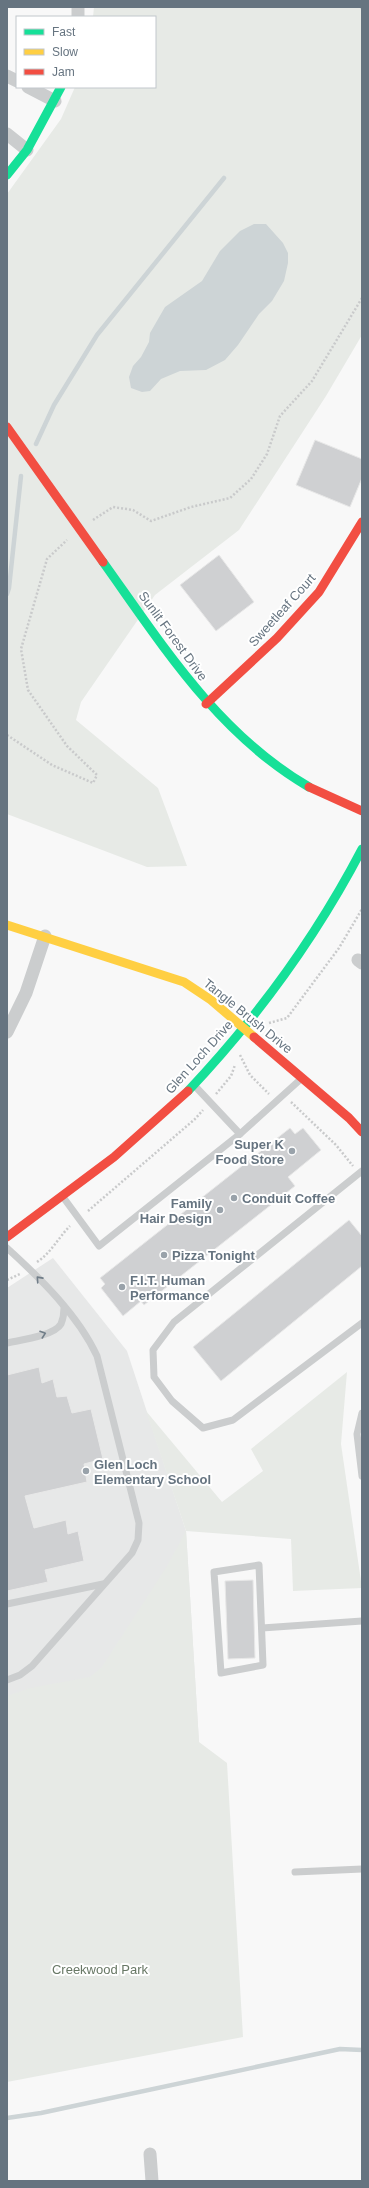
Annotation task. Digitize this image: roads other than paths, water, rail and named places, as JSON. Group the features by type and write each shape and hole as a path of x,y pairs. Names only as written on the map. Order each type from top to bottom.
{"street":[{"path":"7,76 16,81"},
{"path":"30,88 55,101"},
{"path":"7,175 27,150 55,101 61,88"},
{"path":"7,134 27,150"},
{"name":"Sunlit Forest Drive","path":"7,428 181,672 206,704 262,756 294,780 337,802 362,811"},
{"name":"Sweetleaf Court","path":"206,704 278,638 319,592 362,522"},
{"name":"Glen Loch Drive","path":"7,1237 63,1197 153,1124 193,1084 243,1027 295,961 324,918 362,849"},
{"name":"Tangle Brush Drive","path":"7,925 184,982 211,1000 349,1118 362,1132"},
{"path":"7,1032 26,994 45,936"},
{"path":"150,2154 152,2181"}],"lane":[{"path":"63,1197 99,1246 240,1134 302,1078"},
{"path":"193,1084 240,1134"},
{"path":"361,1172 174,1322 153,1350 154,1378 172,1401 203,1428 233,1420 362,1323"},
{"path":"7,1248 29,1268 88,1337 97,1356 138,1523 138,1540 132,1553 32,1666 20,1675 7,1680"},
{"path":"7,1344 35,1337 56,1328 60,1324 64,1308"},
{"path":"362,1413 357,1434 362,1476"},
{"path":"259,1565 262,1628 264,1665 221,1672 214,1572 259,1565"},
{"path":"7,1604 103,1584"},
{"path":"262,1628 362,1621"},
{"path":"295,1872 362,1869"}],"waterway":[{"path":"36,444 54,405 97,335 224,178"},
{"path":"7,594 9,588 21,476"},
{"path":"7,2118 41,2113 340,2049 362,2050"}],"place":[{"name":"Super K Food Store","path":"292,1151"},
{"name":"Conduit Coffee","path":"234,1198"},
{"name":"Family Hair Design","path":"220,1210"},
{"name":"Pizza Tonight","path":"164,1255"},
{"name":"F.I.T. Human Performance","path":"122,1287"},
{"name":"Glen Loch Elementary School","path":"86,1471"}],"park label":[{"name":"Creekwood Park","path":"100,1969"}]}
